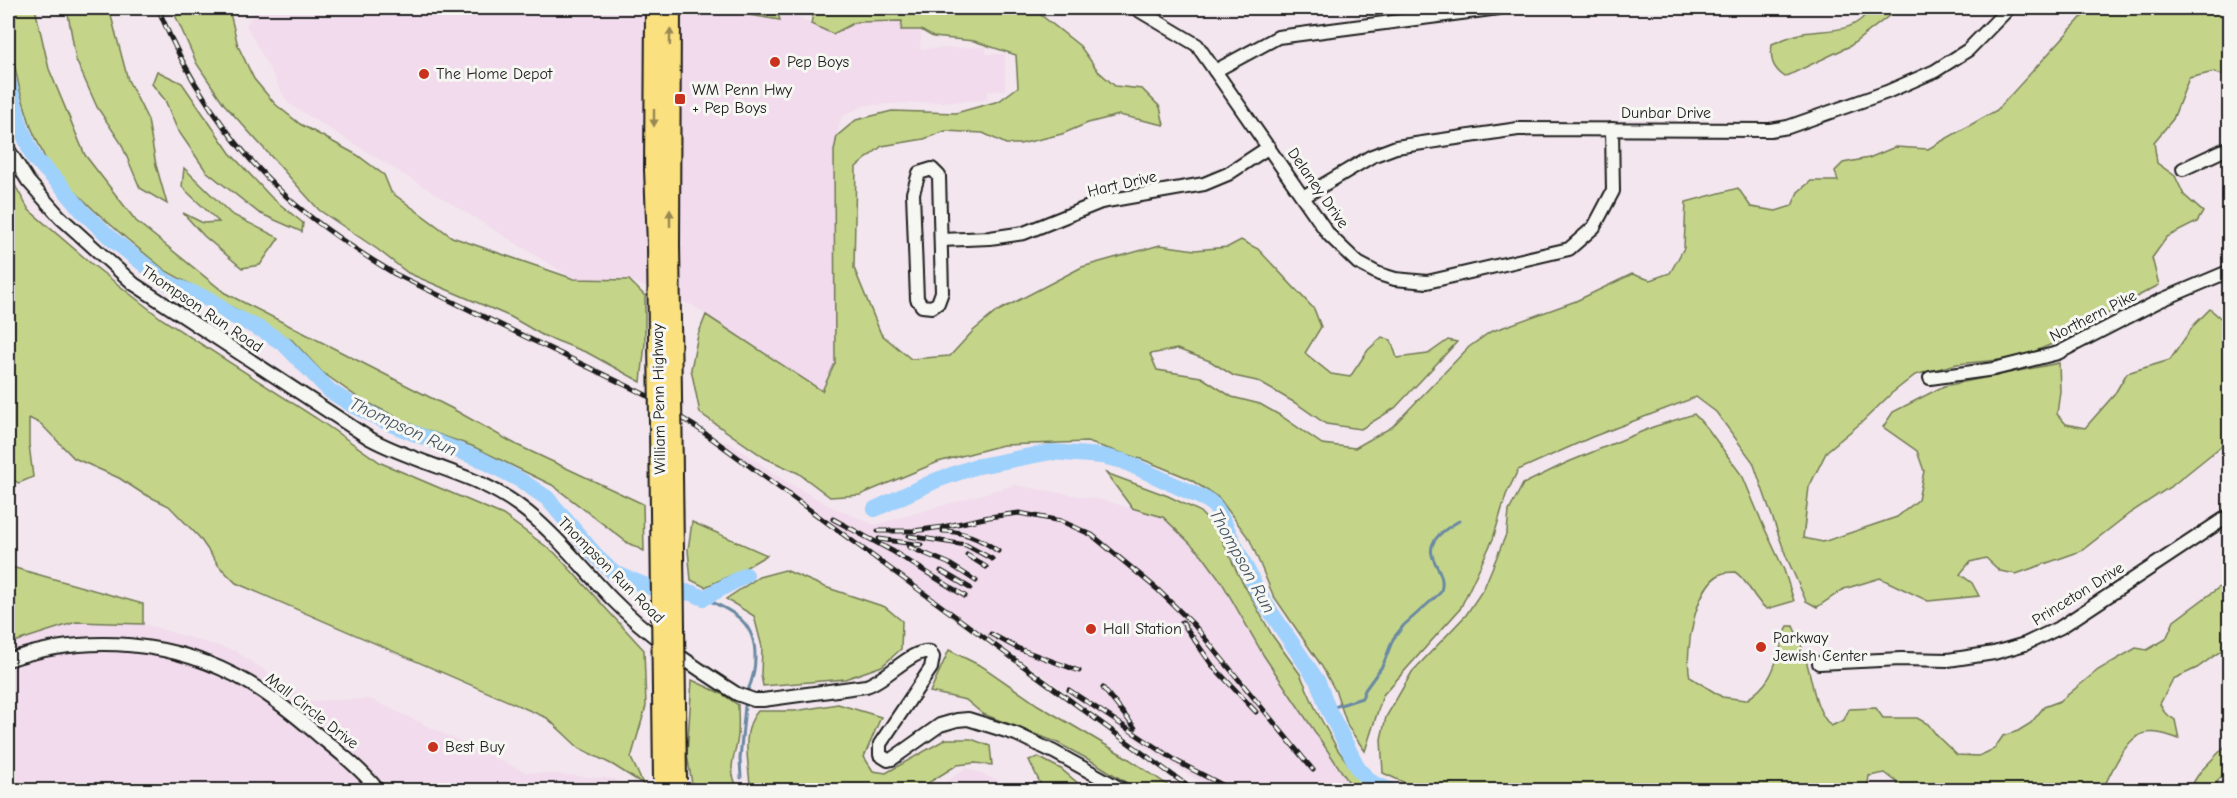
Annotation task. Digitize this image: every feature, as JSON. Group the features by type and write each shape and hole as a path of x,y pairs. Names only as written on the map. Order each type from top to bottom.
{"highway":[{"name":"William Penn Highway","path":"655,8 654,125 663,244"},
{"name":"William Penn Highway","path":"670,785 663,244 671,8"}],"street":[{"name":"Delaney Drive","path":"1135,8 1197,45 1329,235 1358,263 1378,274 1427,282 1569,249 1594,227 1613,191 1612,129"},
{"path":"1215,71 1278,37 1499,8"},
{"name":"Dunbar Drive","path":"1303,197 1372,156 1396,147 1518,129 1770,130 1788,127 1887,92 1935,71 1968,50 2009,8"},
{"name":"Hart Drive","path":"941,240 990,238 1024,233 1101,202 1204,184 1228,174 1269,147"},
{"path":"2183,170 2229,147"},
{"name":"Thompson Run Road","path":"8,149 28,181 60,217 134,284 369,438 400,453 490,488 516,504 548,529 610,597 644,629 737,694 754,700 763,700 866,686 882,680 915,655 926,651 930,652 933,657 931,668 880,744 880,755 883,758 892,759 940,725 968,719 1016,734 1123,790"},
{"path":"932,169 939,176 941,240 942,292 938,303 932,307 922,306 917,299 913,193 919,173 932,169"},
{"name":"Northern Pike","path":"1930,378 1994,369 2058,353 2159,301 2229,271"},
{"name":"Princeton Drive","path":"1819,663 1901,659 1948,660 2025,645 2061,627 2229,515"},
{"name":"Mall Circle Drive","path":"8,660 52,648 101,643 143,646 197,659 233,674 271,697 346,758 378,790"}],"shaded area":[{"path":"259,8 776,8 833,34 856,22 902,21 901,30 921,30 920,49 986,47 986,54 1005,54 1005,90 988,91 987,100 865,105 841,117 834,151 835,363 822,391 692,305 629,280 574,279 288,103 246,25"},
{"path":"727,441 788,483 834,508 875,525 1014,485 1102,500 1163,517 1202,555 1221,581 1264,656 1354,790 1215,790 1162,759 913,583 724,446"},
{"path":"76,622 143,624 235,651 311,701 370,699 525,772 615,779 632,790 8,790 8,644"},
{"path":"966,768 1022,790 935,790"}],"green space":[{"path":"8,8 35,8 49,69 85,155 136,221 225,293 451,408 517,445 643,504 644,551 628,543 552,485 472,446 417,427 360,399 322,372 292,340 166,271 127,239 48,165 31,127 20,91 9,40"},
{"path":"67,8 109,8 128,80 148,120 156,165 167,204 140,188 121,143 97,107 76,60"},
{"path":"172,8 224,8 231,17 238,46 254,79 275,104 300,124 357,155 384,175 391,192 452,237 574,279 629,280 645,296 645,343 641,382 588,353 542,335 511,317 408,273 319,210 224,104 197,64"},
{"path":"719,8 776,8 780,20 737,13"},
{"path":"814,8 1032,8 1080,46 1098,71 1115,86 1142,89 1160,107 1164,125 1119,115 1088,123 1062,134 1020,144 1006,144 983,133 945,131 924,139 882,146 856,167 854,268 881,334 911,359 950,356 973,331 996,312 1082,267 1160,245 1195,250 1228,247 1241,240 1258,249 1314,309 1321,327 1305,353 1331,374 1350,377 1368,350 1382,337 1391,340 1397,358 1428,354 1448,340 1457,342 1395,408 1361,429 1326,424 1257,381 1234,376 1210,361 1177,349 1150,354 1157,370 1201,377 1232,397 1260,404 1322,444 1355,448 1392,427 1469,347 1490,332 1576,301 1632,274 1650,280 1670,273 1684,248 1686,202 1738,188 1751,207 1776,211 1792,206 1798,192 1811,181 1838,181 1835,171 1843,163 1869,158 1895,147 1928,149 1997,110 2090,8 2229,8 2229,78 2214,72 2189,78 2173,119 2154,142 2157,163 2175,176 2184,195 2203,212 2197,222 2167,237 2152,258 2159,285 2121,305 2078,333 2019,358 1957,364 1915,375 1827,451 1809,487 1803,538 1823,542 1897,517 1918,500 1924,471 1917,451 1883,427 1893,412 1944,386 2059,363 2060,391 2057,414 2066,424 2085,428 2114,395 2127,373 2170,360 2194,325 2210,309 2225,322 2229,322 2229,440 2173,485 2130,513 2081,551 2016,574 2000,571 1986,558 1970,562 1960,574 1972,583 1979,596 1928,601 1880,578 1844,589 1817,607 1806,601 1786,556 1753,462 1716,412 1696,397 1592,437 1518,470 1506,495 1493,539 1460,609 1383,695 1365,751 1348,727 1336,692 1321,665 1273,595 1250,540 1219,498 1188,478 1144,460 1087,442 1003,445 938,462 860,495 830,497 798,473 765,458 700,413 691,369 698,335 706,315 822,391 835,363 834,151 837,136 856,120 892,111 956,113 999,101 1018,87 1016,55 974,41 933,37 921,30 901,30 902,21 856,22 833,34 811,24"},
{"path":"1870,8 1899,8 1850,46 1785,77 1775,67 1771,54 1772,44 1803,33 1850,26 1864,16"},
{"path":"157,71 182,83 230,153 271,197 303,223 302,232 259,213 206,171 177,129 165,100 152,84"},
{"path":"184,168 231,214 279,238 260,265 242,268 204,236 183,213 203,223 219,222 182,187"},
{"path":"8,173 29,210 93,265 162,319 316,418 381,463 503,515 555,553 644,650 646,706 631,758 643,784 613,765 579,748 547,718 236,583 219,566 199,537 169,506 142,493 119,478 74,458 41,424 29,418 33,477 19,483 8,478"},
{"path":"1694,414 1708,429 1743,477 1784,570 1794,601 1767,609 1735,572 1723,573 1712,581 1704,591 1698,605 1690,637 1690,677 1722,697 1746,700 1770,676 1788,626 1793,626 1804,653 1820,711 1831,726 1844,720 1849,709 1876,708 1883,718 1917,718 1928,724 1957,755 1979,756 1994,749 2003,736 2031,723 2044,707 2060,701 2098,670 2136,648 2147,650 2166,639 2174,621 2229,580 2229,645 2197,668 2173,679 2160,704 2165,713 2175,720 2179,739 2151,733 2135,737 2119,758 2102,790 1897,790 1898,783 1885,773 1869,776 1867,790 1415,790 1383,773 1381,739 1386,717 1412,672 1466,615 1484,588 1507,532 1509,511 1523,484 1566,463 1653,427"},
{"path":"1106,473 1168,496 1199,511 1218,531 1238,574 1272,635 1300,674 1338,750 1361,781 1372,790 1354,790 1264,656 1221,581 1202,555 1163,517 1132,508"},
{"path":"692,522 767,555 738,572 705,587 691,580 688,550"},
{"path":"8,566 143,604 143,624 76,622 8,644"},
{"path":"785,570 825,587 885,607 902,621 901,649 882,666 845,679 763,686 762,647 754,616 726,599 759,577"},
{"path":"949,650 983,667 1038,705 1126,757 1175,790 1138,790 1056,742 983,714 966,700 930,692"},
{"path":"692,680 722,694 738,705 738,735 732,768 739,790 693,790 687,754"},
{"path":"838,704 881,717 864,757 873,771 886,773 946,739 971,739 990,746 992,765 975,763 957,765 917,790 739,790 750,784 747,736 758,711 795,711"},
{"path":"2229,742 2229,770 2218,781 2215,790 2209,790 2193,783 2200,772"},
{"path":"1038,757 1061,769 1086,790 1046,790 1041,785 1029,760"}],"waterway":[{"name":"Thompson Run","path":"8,80 21,128 34,158 83,212 113,240 168,283 210,300 229,314 264,331 284,344 330,391 354,406 393,425 480,459 520,480 547,498 598,558 614,573 649,587 692,593 704,598 746,575"},
{"path":"11,136 21,128"},
{"name":"Thompson Run","path":"875,509 937,480 974,467 1051,452 1102,456 1123,461 1209,501 1217,509 1260,596 1318,682 1328,709 1359,770 1374,784 1390,790"},
{"path":"1328,709 1362,698 1383,665 1393,639 1404,625 1440,593 1442,583 1431,550 1442,532 1459,521"},
{"path":"704,598 741,619 752,635 755,662 748,690"},
{"path":"741,778 740,759 745,706"}],"railway":[{"path":"158,8 196,85 229,133 266,177 326,228 395,274 646,395 699,429 1193,790"},
{"path":"878,531 913,531 1019,513 1061,521 1092,535 1157,589 1194,625 1313,770"},
{"path":"833,519 894,552 965,596"},
{"path":"943,531 972,536 998,551"},
{"path":"909,536 966,545 992,559"},
{"path":"879,539 921,545"},
{"path":"909,547 948,563 976,581"},
{"path":"967,555 986,567"},
{"path":"941,571 970,588"},
{"path":"1182,622 1212,665 1256,712"},
{"path":"991,634 1017,648 1079,671"},
{"path":"1103,688 1135,728"},
{"path":"1069,690 1178,762 1232,790"}],"place":[{"name":"Pep Boys","path":"775,62"},
{"name":"The Home Depot","path":"424,74"},
{"name":"WM Penn Hwy + Pep Boys","path":"680,99"},
{"name":"Hall Station","path":"1091,629"},
{"name":"Parkway Jewish Center","path":"1761,647"},
{"name":"Best Buy","path":"433,747"}]}
